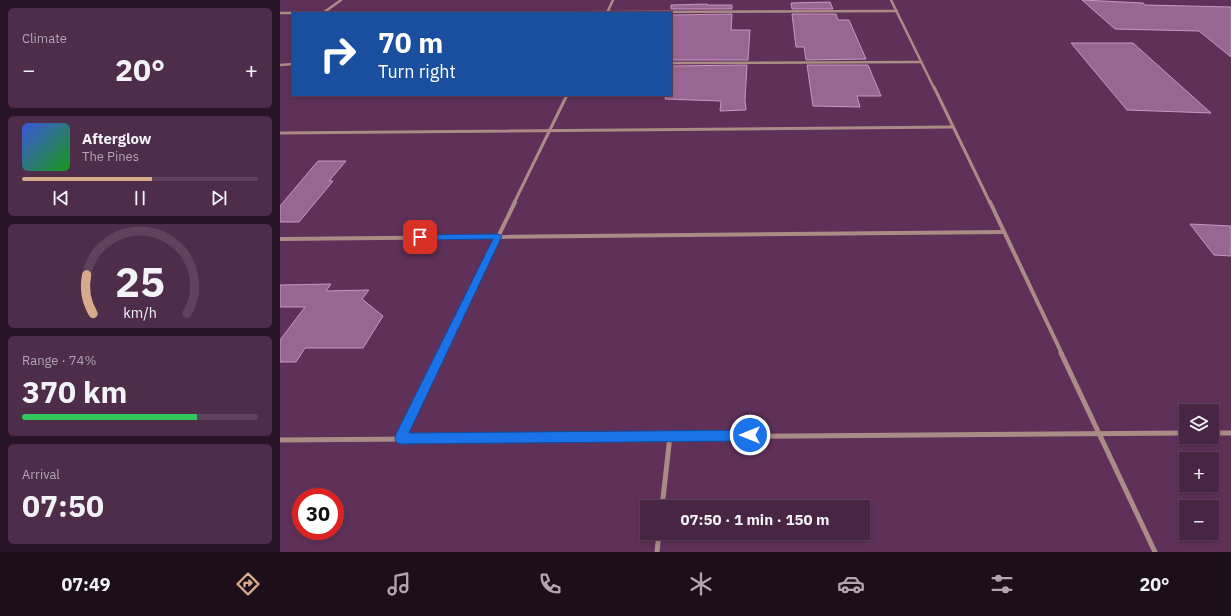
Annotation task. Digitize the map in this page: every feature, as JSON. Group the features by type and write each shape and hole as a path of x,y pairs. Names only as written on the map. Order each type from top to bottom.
{"street":[{"path":"324,12 341,0"},
{"path":"607,12 613,0"},
{"path":"891,0 1004,232 1155,552"},
{"path":"672,13 897,11"},
{"path":"280,13 292,13"},
{"path":"672,63 921,62"},
{"path":"280,64 292,64"},
{"path":"400,438 567,96"},
{"path":"280,133 952,127"},
{"path":"280,239 1004,232"},
{"path":"280,440 1179,433"},
{"path":"1219,433 1231,433"},
{"path":"663,500 670,436"},
{"path":"657,552 658,540"}],"building":[{"path":"1082,0 1143,3 1145,5 1231,7 1231,57 1199,31 1115,29"},
{"path":"830,2 833,9 792,9 791,3"},
{"path":"671,5 732,5 732,9 671,9"},
{"path":"732,14 731,30 750,30 748,60 672,60 672,15"},
{"path":"792,14 836,14 838,20 849,20 866,59 806,60 804,47 796,47"},
{"path":"1071,43 1133,43 1211,113 1127,110"},
{"path":"747,65 745,100 746,110 720,111 721,101 665,99 666,96 672,96 672,66"},
{"path":"807,65 868,65 881,96 857,96 860,107 813,106"},
{"path":"318,161 346,161 329,181 333,181 299,222 280,222 280,206"},
{"path":"1190,224 1231,226 1231,256 1214,255"},
{"path":"331,284 326,291 369,290 362,299 383,316 363,348 305,348 296,362 280,362 280,340 305,307 280,307 280,285"}],"route":[{"path":"420,237 498,236 400,438 750,435"}]}
